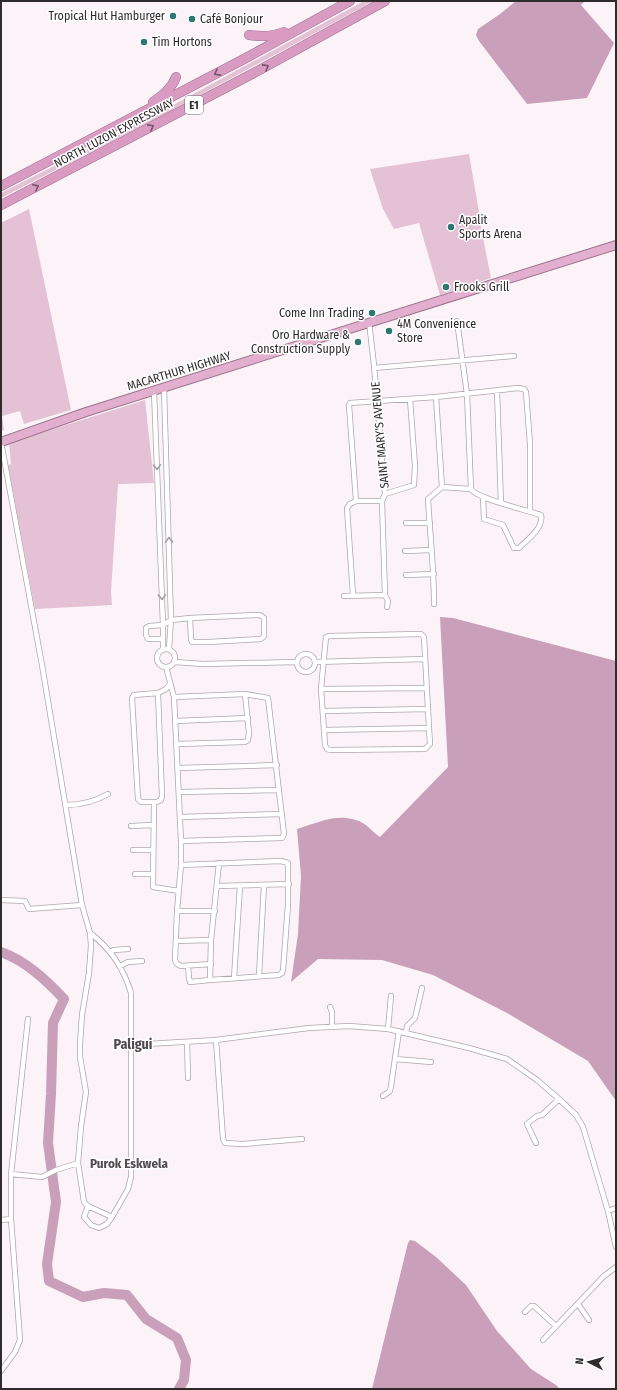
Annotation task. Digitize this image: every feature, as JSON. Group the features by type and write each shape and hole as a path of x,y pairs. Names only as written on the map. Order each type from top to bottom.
{"highway":[{"name":"NORTH LUZON EXPRESSWAY","path":"1,186 350,1"},
{"name":"NORTH LUZON EXPRESSWAY","path":"1,205 245,78 385,1"},
{"path":"250,35 264,37 278,35 326,14"},
{"path":"129,119 166,92 176,77"},
{"name":"MACARTHUR HIGHWAY","path":"1,442 86,412 616,245"}],"street":[{"path":"457,321 467,394 471,489 473,493 484,498 541,515 542,521 534,533 519,548 516,549 514,548 503,525 484,519 484,498"},
{"name":"SAINT MARY'S AVENUE","path":"369,322 385,494 382,501 385,595 388,601 387,607"},
{"path":"374,368 514,356"},
{"path":"164,388 171,620 169,650"},
{"path":"356,501 350,403 436,397 520,388 526,392 530,444 530,511"},
{"path":"154,391 163,625 163,650 158,655 158,660 161,665 166,667 175,662 203,664 297,662"},
{"path":"497,391 501,503"},
{"path":"436,397 442,487"},
{"path":"385,494 414,485 415,466 410,399"},
{"path":"155,407 164,406"},
{"path":"156,438 166,437"},
{"path":"1,442 42,666 82,905 90,933 90,972 80,1035 80,1057 86,1092 78,1163 84,1202 88,1206 112,1217"},
{"path":"434,604 434,574 428,499 442,487 471,489"},
{"path":"353,595 347,508 350,504 356,501 382,501"},
{"path":"159,512 168,512"},
{"path":"406,523 430,523"},
{"path":"405,551 431,550"},
{"path":"406,575 434,574"},
{"path":"344,596 385,595"},
{"path":"163,639 148,639 146,635 146,628 149,626 163,625 171,620 190,618 260,615 264,618 264,636 261,639 192,642 190,618"},
{"path":"421,634 424,637 425,659 430,744 426,749 327,749 325,745 321,689 326,637 421,634"},
{"path":"163,650 169,650 174,654 175,662"},
{"path":"308,654 313,657 315,665 312,670 306,672 300,670 297,662 302,655 308,654"},
{"path":"315,662 324,663 425,659"},
{"path":"166,667 174,697 180,817 181,865 175,960 177,964 188,966 211,964"},
{"path":"158,693 162,796 161,800 154,802 141,802 138,799 132,698 134,694 158,693 166,689 170,684"},
{"path":"321,689 427,688"},
{"path":"174,697 245,694 268,698 284,834 282,838 180,841"},
{"path":"176,744 245,742 249,738 245,694"},
{"path":"323,711 428,709"},
{"path":"175,721 248,718"},
{"path":"324,730 429,728"},
{"path":"178,768 277,765"},
{"path":"179,792 279,790"},
{"path":"66,805 81,805 89,803 108,794"},
{"path":"154,802 153,887 179,891"},
{"path":"180,817 282,814"},
{"path":"131,826 153,825"},
{"path":"133,850 153,850"},
{"path":"181,865 285,861 288,865 289,884 284,970 282,973 279,975 190,982 188,966"},
{"path":"210,980 211,940 219,863"},
{"path":"134,874 153,874"},
{"path":"217,886 289,884"},
{"path":"259,976 264,885"},
{"path":"234,978 240,886"},
{"path":"1,900 25,901 29,909 82,905"},
{"path":"177,911 215,911"},
{"path":"88,1206 84,1217 91,1225 99,1228 107,1224 128,1189 131,1177 131,993 127,979 120,966 98,938 90,933"},
{"path":"176,941 211,940"},
{"path":"110,952 114,950 128,949"},
{"path":"120,966 130,962 142,960"},
{"path":"406,1033 407,1026 416,1016 422,988"},
{"path":"388,1029 391,996"},
{"path":"330,1007 332,1012 332,1027"},
{"path":"1,1372 15,1352 20,1340 10,1220 11,1174 28,1019"},
{"path":"130,1045 216,1040 309,1028 349,1026 388,1029 470,1048 507,1059 537,1080 559,1099 576,1115 583,1127 608,1211 616,1247"},
{"path":"383,1096 390,1090 399,1032"},
{"path":"216,1040 222,1139 225,1143 243,1144 302,1139"},
{"path":"188,1042 188,1078"},
{"path":"395,1059 431,1062"},
{"path":"536,1143 528,1124 537,1116 542,1115 559,1099"},
{"path":"11,1174 37,1178 78,1163"},
{"path":"608,1211 616,1208"},
{"path":"1,1220 10,1220"},
{"path":"543,1340 604,1276 616,1267"},
{"path":"578,1304 589,1320"},
{"path":"525,1312 531,1306 534,1306 556,1326"}],"shaded area":[{"path":"364,1 374,1 167,113 1,198 1,193 164,110"},
{"path":"516,1 585,1 581,5 614,43 587,98 527,104 479,41 476,35 478,29"},
{"name":"Apalit Sports Arena","path":"469,154 479,218 491,278 440,295 419,223 394,229 383,209 370,169"},
{"path":"29,209 71,410 24,424 20,411 2,416 4,430 1,431 1,223"},
{"path":"145,400 154,483 118,484 111,592 112,605 35,609 8,465 11,464 9,443"},
{"path":"440,617 453,618 616,661 616,1101 588,1061 507,1013 433,975 382,960 318,959 291,982 298,934 301,876 297,829 332,819 349,818 366,825 380,837 448,767"},
{"path":"410,1240 415,1241 436,1257 466,1285 497,1331 531,1369 560,1389 372,1389"}],"waterway":[{"path":"1,952 19,960 43,978 64,999 53,1023 48,1143 56,1202 47,1264 49,1281 83,1297 104,1293 127,1295 146,1319 177,1338 186,1360 184,1380 179,1389"}],"place":[{"name":"Tropical Hut Hamburger","path":"173,16"},
{"name":"Café Bonjour","path":"192,19"},
{"name":"Tim Hortons","path":"144,42"},
{"name":"Apalit Sports Arena","path":"451,227"},
{"name":"Frooks Grill","path":"446,287"},
{"name":"Come Inn Trading","path":"372,313"},
{"name":"4M Convenience Store","path":"389,331"},
{"name":"Oro Hardware & Construction Supply","path":"358,342"}],"district":[{"name":"Paligui","path":"133,1044"},
{"name":"Purok Eskwela","path":"129,1163"}]}
